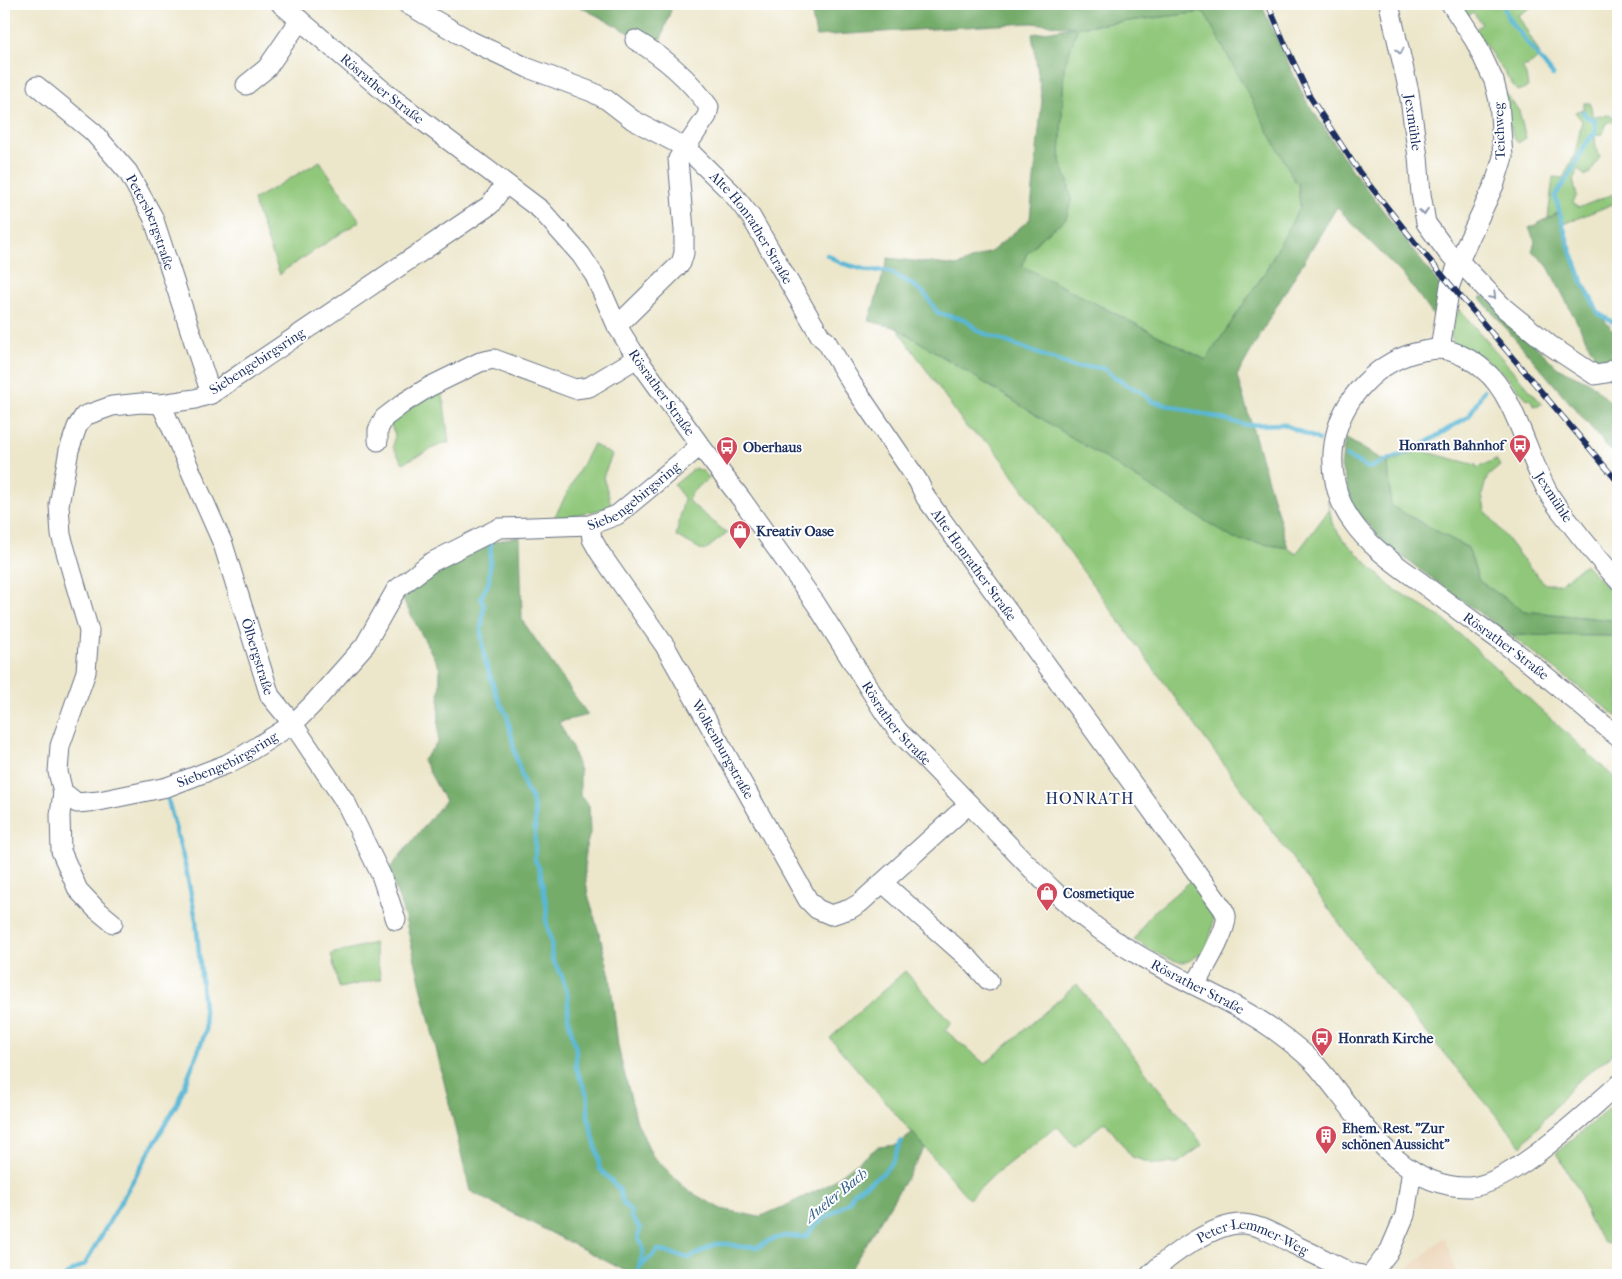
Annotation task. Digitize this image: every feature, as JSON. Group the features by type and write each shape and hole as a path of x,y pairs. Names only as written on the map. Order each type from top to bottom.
{"street":[{"name":"Rösrather Straße","path":"281,4 387,94 541,210 581,255 595,276 617,326 637,358 816,604 893,725 1062,899 1092,924 1122,946 1240,1008 1273,1029 1308,1058 1381,1145 1412,1170 1433,1181 1453,1186 1472,1187 1496,1180 1534,1156 1618,1085"},
{"name":"Alte Honrather Straße","path":"407,4 470,41 528,68 592,92 607,100 633,120 686,148 732,192 751,217 822,337 918,481 926,498 1223,909 1227,918 1224,929 1195,985"},
{"name":"Jexmühle","path":"1389,4 1409,92 1426,223 1448,253 1459,261 1504,308 1551,346 1595,375 1607,373 1618,366"},
{"name":"Teichweg","path":"1451,4 1475,41 1494,81 1499,101 1503,157 1495,182 1459,261"},
{"path":"246,85 267,68 300,20"},
{"path":"617,326 681,262 684,253 684,230 678,159 707,116 709,107 689,82 653,50 635,40"},
{"name":"Petersbergstraße","path":"37,86 93,132 128,172 146,202 153,217 211,394"},
{"name":"Siebengebirgsring","path":"113,923 78,890 61,851 60,815 63,792 58,772 60,746 86,672 89,630 61,535 59,505 69,450 76,427 84,416 112,406 141,403 161,404 194,399 211,394 490,205 505,184"},
{"path":"1440,349 1450,285 1459,261"},
{"name":"Jexmühle","path":"1390,561 1361,533 1347,514 1337,488 1333,458 1334,442 1342,418 1351,400 1357,391 1384,366 1402,356 1440,349 1460,355 1475,363 1496,382 1505,395 1535,467 1549,495 1583,540 1618,580"},
{"path":"378,441 378,430 384,418 429,387 480,362 500,361 575,389 589,387 637,358"},
{"name":"Ölbergstraße","path":"161,404 223,544 270,696 293,724 346,803 381,874 396,920"},
{"name":"Siebengebirgsring","path":"63,792 77,803 99,801 167,787 235,760 293,724 312,705 366,645 396,590 430,563 499,528 590,525 617,515 700,446"},
{"name":"Wolkenburgstraße","path":"590,525 592,538 600,552 665,646 808,900 817,908 832,915 855,906 883,883 969,804"},
{"name":"Rösrather Straße","path":"1390,561 1505,644 1618,737"},
{"path":"883,883 970,960 989,981"},
{"path":"1371,1275 1390,1250 1405,1215 1412,1170"},
{"name":"Peter-Lemmer-Weg","path":"1150,1275 1160,1264 1207,1234 1237,1224 1246,1224 1267,1231 1349,1272 1362,1275"}],"shaded area":[{"path":"1443,1238 1446,1240 1456,1275 1401,1275"}],"green space":[{"path":"575,4 673,4 658,48"},
{"path":"810,4 1261,4 1304,97 1350,167 1441,287 1436,319 1405,277 1337,207 1273,312 1237,376 1288,548 1234,539 897,328 869,321 888,258 957,266 992,251 1030,219 1042,100 1032,34 1075,27 1031,23 816,36","holes":["1204,12 1295,181 1298,182 1300,207 1265,272 1206,360 1022,266 1026,255 1040,239 1066,219 1071,200 1068,182 1060,161 1064,67 1078,27"]},
{"path":"1465,4 1537,4 1518,15 1540,54 1532,63 1522,67 1526,75 1528,87 1517,91 1475,30 1482,24 1473,12 1467,16 1462,6"},
{"path":"1204,12 1298,183 1300,207 1265,272 1206,360 1022,266 1026,255 1040,239 1066,219 1071,200 1068,182 1060,162 1064,66 1078,27"},
{"path":"1501,87 1519,111 1526,138 1518,143 1513,136 1511,127 1504,119"},
{"path":"1584,103 1590,103 1593,116 1608,115 1618,118 1618,121 1607,122 1603,134 1595,135 1596,147 1600,156 1591,172 1585,176 1579,169 1573,180 1577,195 1573,202 1578,208 1618,192 1618,202 1563,224 1559,212 1548,218 1553,177 1563,178 1575,154 1582,121 1575,112 1584,109"},
{"path":"320,161 360,221 286,269 280,275 253,200"},
{"path":"1560,212 1568,243 1582,281 1599,314 1618,336 1618,360 1616,363 1598,362 1546,263 1532,251 1535,242 1529,228"},
{"path":"1484,295 1558,368 1591,383 1618,410 1618,459 1480,298"},
{"path":"1459,309 1542,404 1534,406 1530,399 1527,399 1494,365 1481,356 1460,348 1454,342 1451,331"},
{"path":"897,328 1234,539 1288,548 1296,554 1329,510 1328,500 1332,523 1342,538 1391,587 1443,619 1618,781 1618,1050 1574,1084 1522,1146 1372,968 991,445 967,428"},
{"path":"442,387 449,443 444,443 403,463 393,447 395,434 389,422"},
{"path":"1345,438 1388,463 1391,506 1468,548 1479,581 1524,611 1611,620 1618,613 1618,636 1510,635 1386,545 1355,510 1341,467"},
{"path":"593,444 612,455 603,477 612,507 554,518"},
{"path":"1419,450 1476,465 1477,468 1496,459 1500,466 1487,477 1482,495 1485,510 1524,561 1545,584 1560,584 1585,564 1618,599 1618,613 1611,620 1524,611 1479,581 1468,548 1391,506 1388,463"},
{"path":"695,468 704,472 709,478 691,493 688,501 727,533 704,551 676,536 684,498 674,485"},
{"path":"520,537 522,620 588,715 559,722 571,745 580,771 580,796 589,805 590,833 585,851 588,895 610,976 618,1046 637,1122 652,1155 687,1190 721,1209 759,1217 826,1186 878,1147 897,1145 913,1133 925,1148 847,1275 633,1275 470,1191 405,918 389,869 445,801 423,760 438,742 440,669 401,596 431,572 435,575 489,543"},
{"path":"1510,635 1618,636 1618,717"},
{"path":"1192,880 1206,899 1212,915 1212,932 1202,955 1186,962 1178,962 1134,940 1150,915"},
{"path":"374,943 381,979 339,988 331,954"},
{"path":"905,971 952,1023 945,1030 985,1064 1077,984 1203,1145 1178,1163 1154,1164 1132,1157 1105,1122 1074,1146 1057,1126 995,1174 969,1199 830,1038"},
{"path":"1618,1101 1618,1245 1604,1243 1588,1218 1579,1190 1556,1153"}],"waterway":[{"path":"1503,4 1508,18 1553,75"},
{"path":"1583,112 1587,117 1595,120 1595,133 1586,144 1555,196 1568,243 1582,281 1599,314 1618,325"},
{"path":"827,255 841,263 870,271 886,270 912,284 925,294 938,313 966,320 978,331 1074,367 1105,369 1128,386 1142,392 1151,401 1246,425 1283,424 1319,440"},
{"path":"1346,456 1369,468 1419,447 1469,416 1484,390"},
{"path":"491,543 489,582 481,597 484,606 481,632 485,660 497,697 507,715 516,757 525,787 532,799 535,814 535,860 540,870 547,910 546,920 551,941 552,959 562,976 568,997 568,1018 576,1049 576,1068 588,1097 588,1116 599,1159 599,1168 619,1189 623,1203 631,1212 631,1217 640,1228 638,1239 643,1246 643,1253 639,1268"},
{"path":"66,1275 85,1264 178,1102 206,1031 196,920 186,869 167,796"},
{"name":"Aueler Bach","path":"637,1275 639,1268 658,1250 689,1258 716,1244 758,1247 770,1240 785,1236 806,1237 815,1225 849,1202 854,1192 882,1174 893,1161 901,1141"}],"railway":[{"path":"1268,4 1310,97 1360,173 1417,245 1618,482"}],"place":[{"name":"Honrath Bahnhof","path":"1520,464"},
{"name":"Oberhaus","path":"727,466"},
{"name":"Kreativ Oase","path":"740,550"},
{"name":"Cosmetique","path":"1047,912"},
{"name":"Honrath Kirche","path":"1322,1057"},
{"name":"Ehem. Rest. \"Zur schönen Aussicht\"","path":"1326,1155"}],"district":[{"name":"HONRATH","path":"1090,798"}]}
